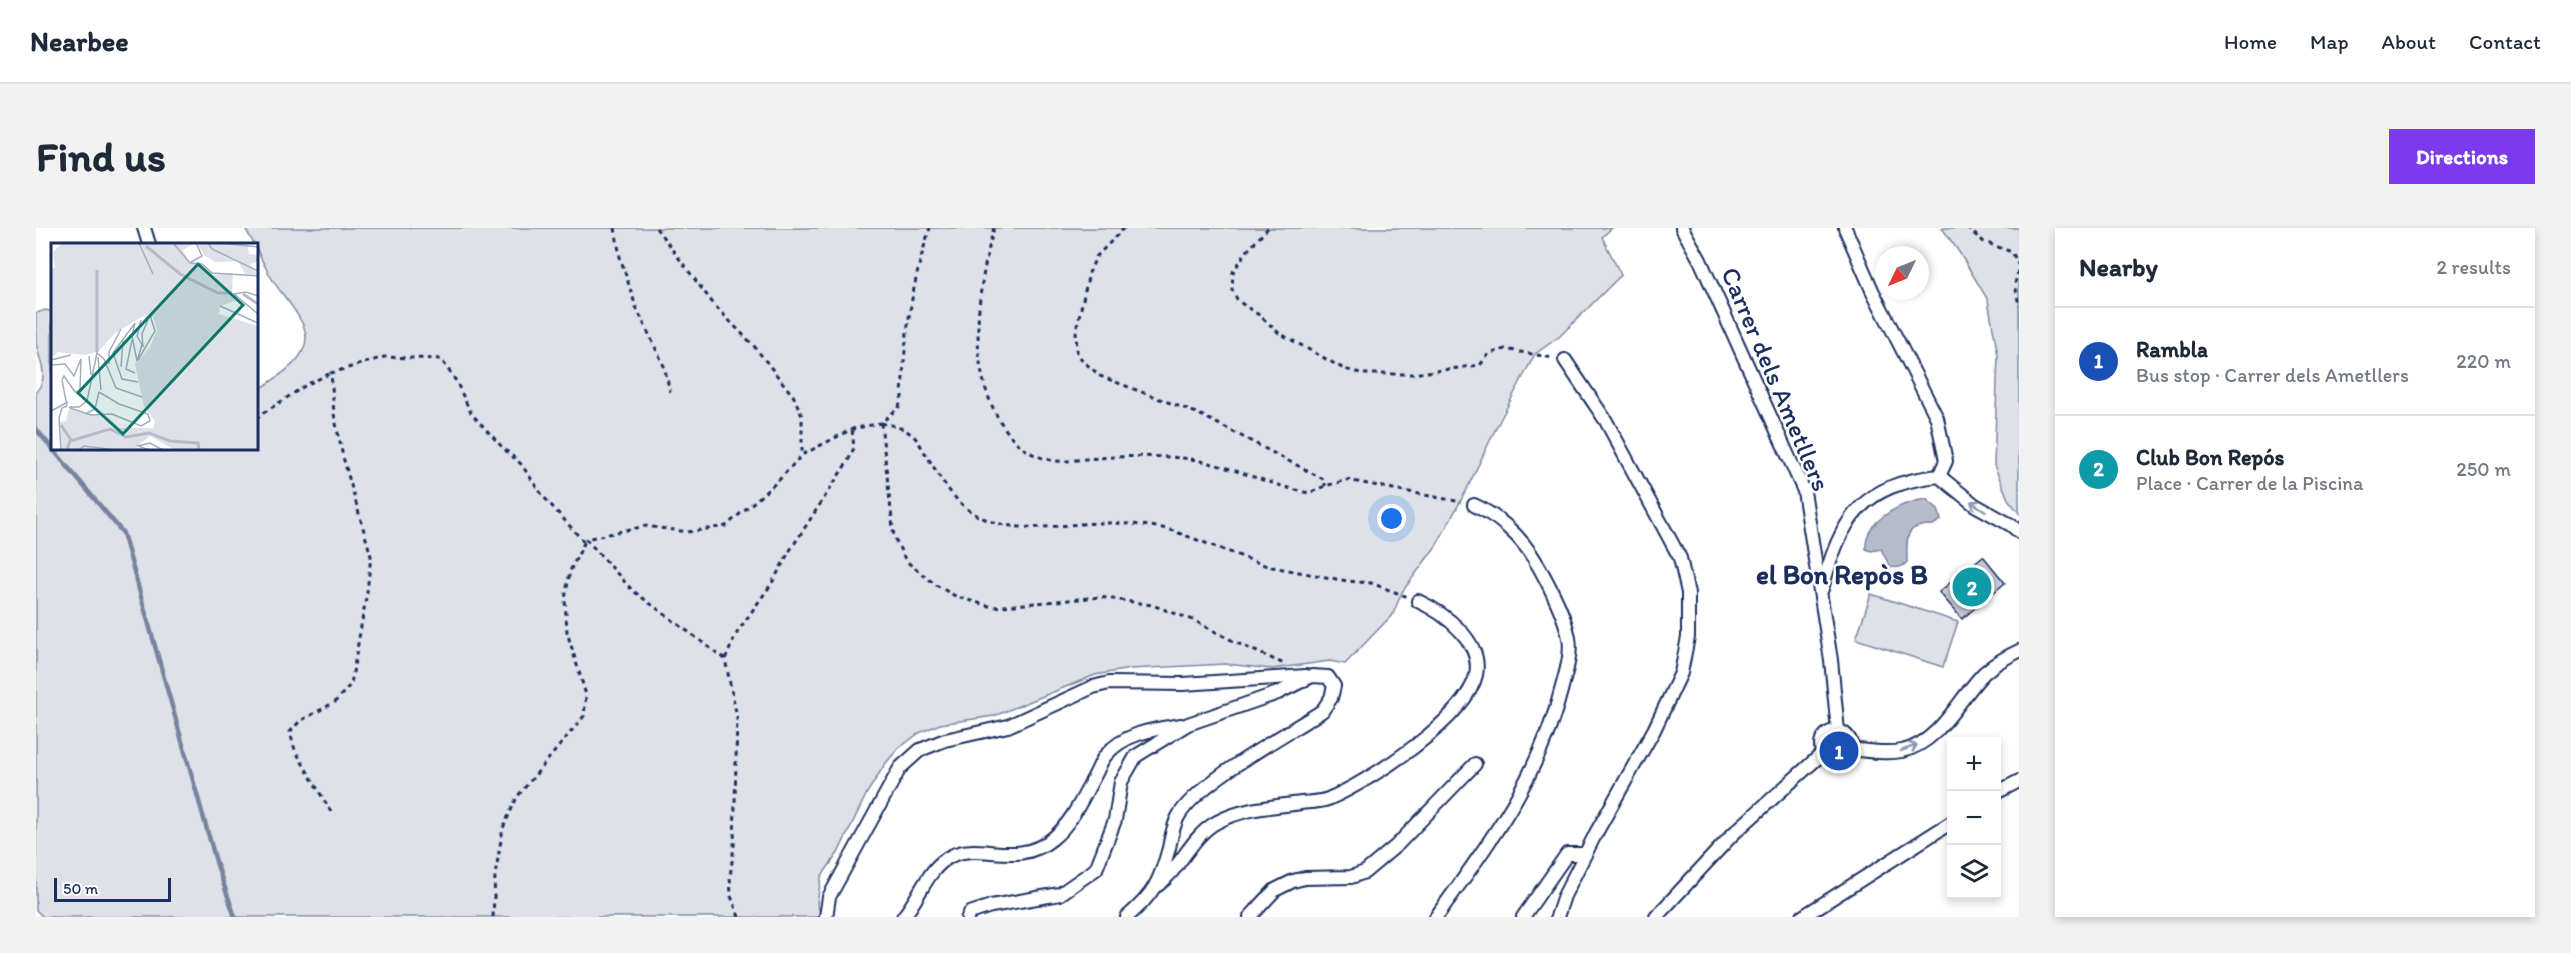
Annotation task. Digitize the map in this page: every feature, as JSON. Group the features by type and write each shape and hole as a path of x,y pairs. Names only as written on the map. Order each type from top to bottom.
{"street":[{"path":"144,228 149,243"},
{"name":"Carrer dels Ametllers","path":"1682,228 1700,260 1804,491 1838,731"},
{"path":"1845,228 1872,290 1937,418 1946,460 1939,476"},
{"path":"1557,917 1586,854 1654,730 1681,673 1688,637 1688,593 1680,558 1659,515 1606,421 1564,360"},
{"path":"1820,593 1833,551 1844,526 1882,490 1907,480 1939,476 1975,505 2019,532"},
{"path":"1436,917 1503,824 1523,790 1544,747 1568,664 1569,639 1556,599 1535,558 1512,529 1488,511 1474,505"},
{"path":"1128,917 1158,885 1169,877 1198,837 1214,824 1232,815 1257,808 1326,800 1404,754 1432,733 1458,706 1471,688 1476,674 1476,658 1469,642 1455,626 1437,610 1418,601"},
{"path":"1851,749 1901,751 1917,745 1950,715 1983,674 2000,660 2019,651"},
{"path":"903,917 936,868 949,856 963,852 1015,854 1033,850 1051,840 1078,808 1106,755 1117,745 1131,737 1188,724 1278,693 1312,676"},
{"path":"825,917 829,897 900,768 920,750 945,740 1008,726 1093,687 1109,683 1183,684 1328,677 1334,686 1331,698 1322,711 1225,772 1192,800 1178,816 1158,885"},
{"path":"968,917 970,913 991,906 1060,894 1096,869 1115,820 1121,782 1136,756 1188,724"},
{"path":"1838,731 1847,736 1851,749 1847,757 1838,761 1829,760 1822,753 1821,744 1825,735 1838,731"},
{"path":"1656,917 1733,834 1822,753"},
{"path":"1250,917 1275,890 1293,880 1351,877 1365,872 1397,845 1475,764"},
{"path":"2001,791 2019,781"},
{"path":"1802,917 1947,825"},
{"path":"1523,917 1567,854 1586,854"}],"path":[{"path":"615,228 620,257 636,307 664,366 670,392"},
{"path":"656,228 715,306 754,346 794,397 802,416 802,455"},
{"path":"880,423 899,407 902,397 917,268 930,228"},
{"path":"994,228 982,284 980,358 984,381 999,419 1017,444 1027,453 1057,461 1155,458 1192,460 1301,492 1309,493 1347,480 1474,505"},
{"path":"1124,228 1096,257 1089,273 1076,330 1077,352 1082,360 1100,376 1183,408 1247,438 1295,466 1321,476 1325,480 1325,486"},
{"path":"1268,228 1246,252 1233,272 1232,290 1238,301 1259,315 1279,333 1320,358 1344,369 1365,374 1412,374 1480,365 1489,354 1505,350 1564,360"},
{"path":"1967,228 1984,242 2012,252 2019,266 2015,284 2019,306"},
{"path":"258,417 306,385 331,373 384,357 441,359 456,381 471,412 503,448 521,464 543,496 585,541 632,590 725,658"},
{"path":"331,373 334,414 343,458 371,556 368,592 351,684 335,702 300,721 290,732 295,750 331,812"},
{"path":"880,423 894,537 906,561 936,585 957,597 993,607 1100,597 1152,605 1192,620 1291,666"},
{"path":"493,917 495,876 503,828 517,797 584,716 586,695 567,632 565,599 570,571 585,541 645,526 688,532 726,526 778,481 802,455 852,429 880,423 901,428 912,435 952,494 968,510 986,520 1008,527 1104,523 1155,526 1267,566 1347,581 1371,583 1418,601"},
{"path":"739,917 731,896 730,877 734,846 737,717 725,658 738,632 766,592 848,461 854,448 852,429"}],"shaded area":[{"path":"245,228 1612,228 1602,237 1621,275 1559,337 1535,354 1436,546 1402,592 1393,614 1345,664 1330,661 1272,669 1226,664 1130,669 1095,675 994,716 940,724 919,733 898,749 885,764 867,793 838,853 821,877 817,904 822,917 43,917 36,910 36,392 43,380 43,374 36,342 36,313 46,310 51,312 51,450 258,450 258,390 295,362 305,344 306,333 297,314 271,277 259,254 258,243 253,243"},
{"path":"1942,228 2019,228 2019,513 2008,499 1994,465 1998,356 1988,300"},
{"path":"1871,594 1958,622 1943,667 1856,639"}],"water":[{"path":"1926,499 1938,509 1941,520 1933,525 1923,525 1912,530 1907,540 1907,562 1905,564 1900,567 1890,567 1881,549 1871,551 1866,549 1871,529 1886,514 1906,504"}],"building":[{"path":"1983,556 2005,583 1962,619 1939,592"}],"waterway":[{"path":"36,429 51,447"},
{"path":"54,450 123,533 217,865 235,917"}],"place":[{"name":"Club Bon Repós","path":"1972,587"},
{"name":"Rambla","path":"1839,751"}],"district":[{"name":"el Bon Repòs B","path":"1842,574"}]}
